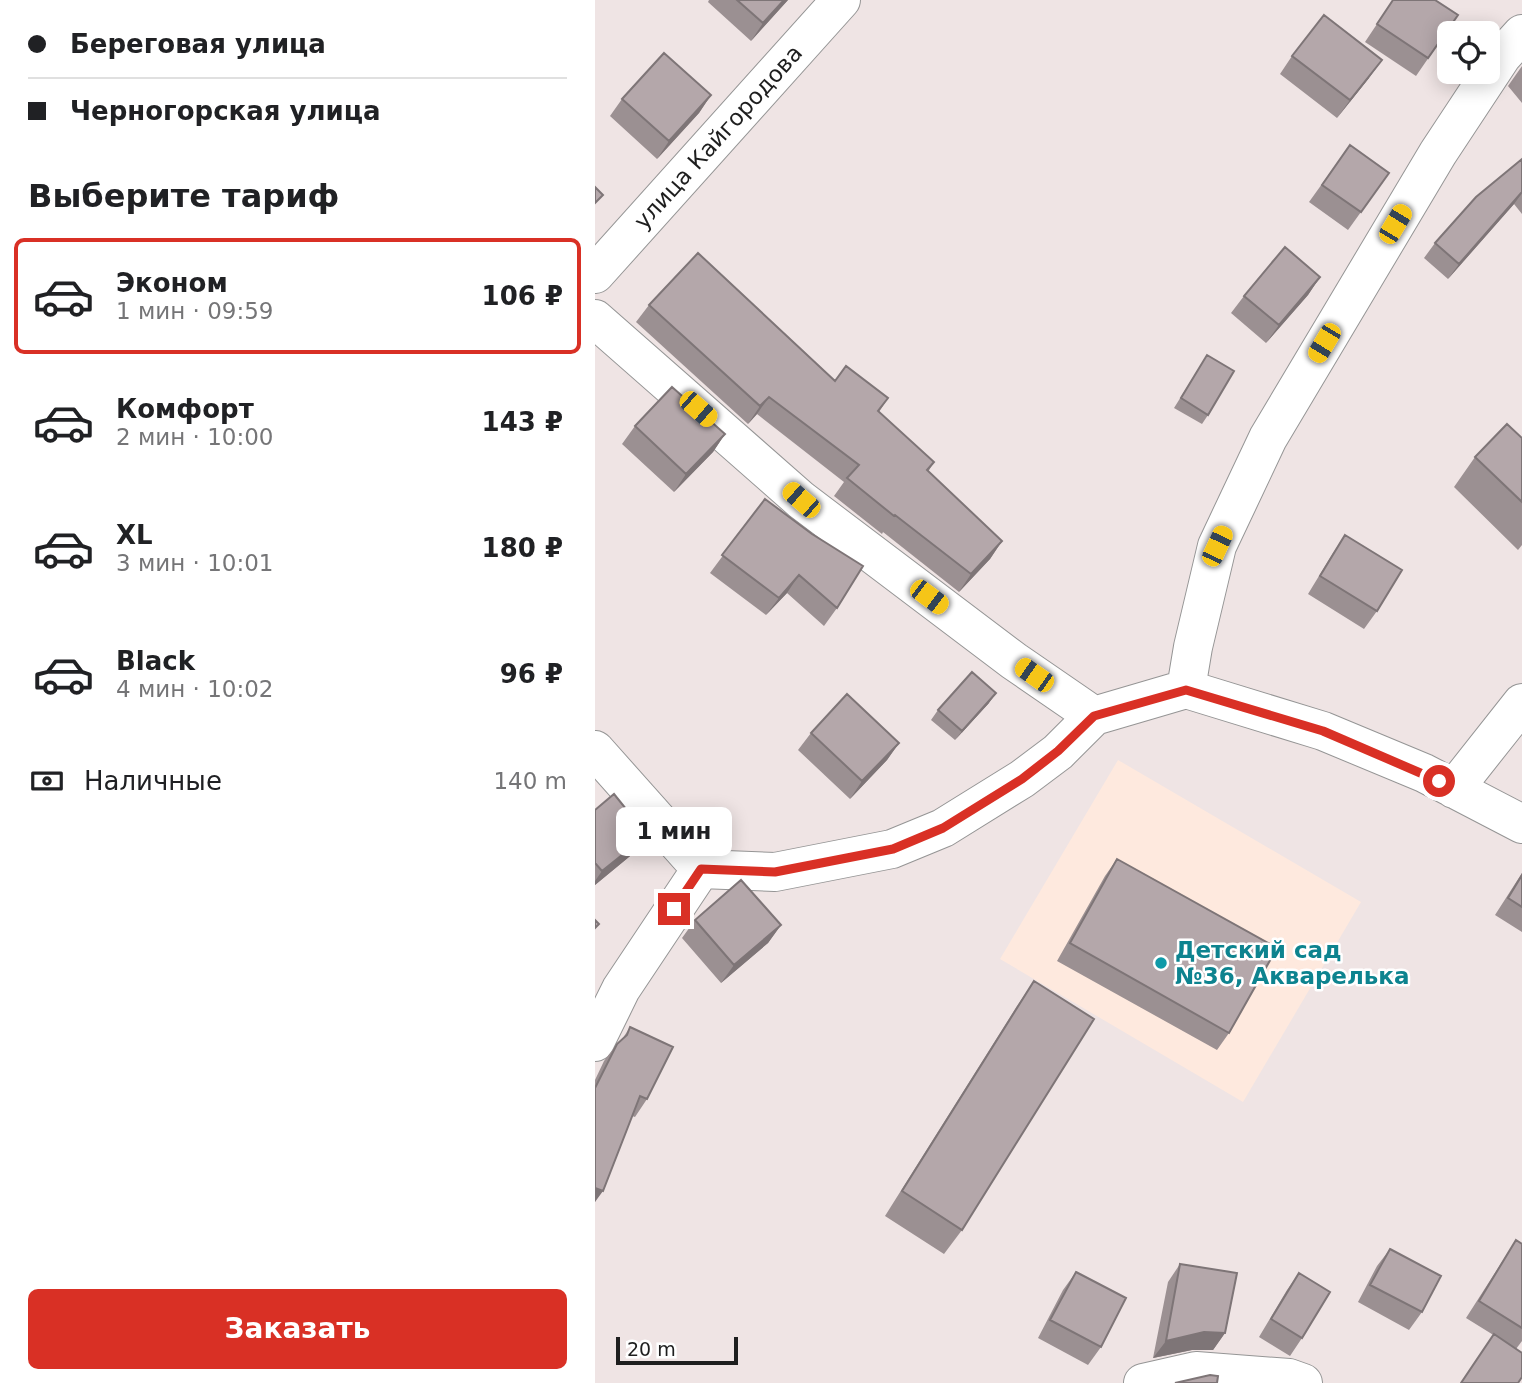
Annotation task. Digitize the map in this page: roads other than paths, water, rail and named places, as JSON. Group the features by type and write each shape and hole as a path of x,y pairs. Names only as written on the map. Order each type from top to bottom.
{"street":[{"name":"улица Кайгородова","path":"595,274 841,0"},
{"path":"1186,690 1193,647 1217,546 1268,438 1438,153 1502,56 1522,34"},
{"path":"595,319 801,500 1014,661 1094,716"},
{"path":"595,750 701,869 775,872 893,849 943,828 1022,779 1058,751 1094,716 1186,690 1323,731 1424,773 1522,824"},
{"path":"1454,789 1522,703"},
{"path":"595,1042 621,989 701,869"},
{"path":"1143,1383 1196,1371 1289,1378 1303,1383"}],"place":[{"name":"Детский сад №36, Акварелька","path":"1161,963"}]}
